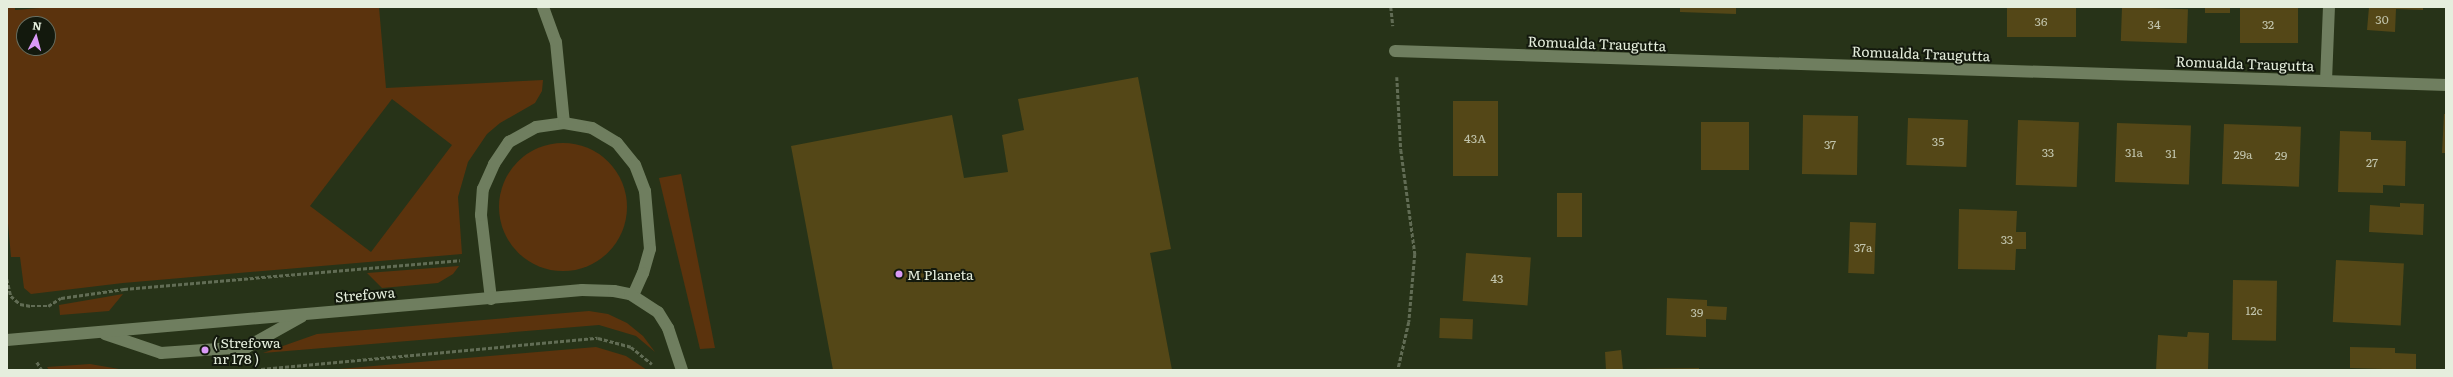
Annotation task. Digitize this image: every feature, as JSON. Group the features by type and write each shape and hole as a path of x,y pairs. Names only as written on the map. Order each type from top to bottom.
{"street":[{"path":"543,7 556,42 564,123"},
{"path":"2326,81 2329,7"},
{"name":"Romualda Traugutta","path":"1395,51 2446,85"},
{"path":"490,298 481,215 483,189 494,164 509,142 536,127 564,123 592,128 617,143 638,172 645,191 650,249 643,272 632,295"},
{"name":"Strefowa","path":"7,340 582,290 614,291 632,295 658,312 668,328 682,370"},
{"path":"100,332 161,354 247,347 306,314"}],"path":[{"path":"1390,7 1395,51 1401,150 1415,254 1408,322 1398,370"},
{"path":"7,279 11,296 20,304 48,306 61,298 124,289 462,260"},
{"path":"253,370 598,338 631,347 653,364 659,363"}],"shaded area":[{"path":"7,7 15,7 15,10 52,7 379,7 386,88 543,80 542,91 535,103 500,123 487,134 468,162 458,197 462,254 123,283 31,294 24,288 20,257 11,257 7,212","holes":["392,99 452,145 371,252 310,206"]},
{"path":"563,143 587,148 608,162 622,183 627,207 622,231 608,252 587,266 563,271 539,266 518,252 504,231 499,207 504,183 518,162 539,148"},
{"path":"681,174 715,348 700,349 659,178"},
{"path":"459,266 453,274 438,283 382,288 367,273"},
{"path":"123,294 109,311 60,315 59,305"},
{"path":"589,311 608,314 627,323 643,336 655,352 636,336 599,325 263,353 317,334"},
{"path":"596,347 626,356 647,370 327,370"},
{"path":"90,364 125,370 49,370 47,367"}],"building":[{"path":"1680,7 1736,7 1736,14 1680,12"},
{"path":"2007,7 2076,7 2076,37 2007,37"},
{"path":"2122,7 2188,9 2187,43 2121,41"},
{"path":"2205,7 2230,7 2230,13 2205,13"},
{"path":"2240,7 2298,7 2298,43 2240,43"},
{"path":"2369,7 2423,7 2423,10 2396,9 2395,32 2367,30"},
{"path":"1138,77 1171,249 1150,253 1172,370 833,370 791,146 952,115 964,178 1008,172 1002,135 1024,130 1018,99"},
{"path":"1453,101 1498,101 1498,176 1453,176"},
{"path":"2444,114 2446,114 2446,153 2442,153"},
{"path":"1803,115 1858,116 1857,175 1802,174"},
{"path":"1908,118 1968,120 1966,167 1906,165"},
{"path":"2018,120 2079,122 2077,187 2016,185"},
{"path":"1701,122 1749,122 1749,170 1701,170"},
{"path":"2117,123 2191,126 2189,185 2115,182"},
{"path":"2224,124 2301,127 2299,187 2222,184"},
{"path":"2340,131 2371,132 2371,140 2406,141 2405,186 2383,185 2383,193 2338,192"},
{"path":"1557,193 1582,193 1582,237 1557,237"},
{"path":"2400,203 2424,204 2423,235 2369,232 2370,205 2400,207"},
{"path":"1959,209 2017,211 2016,232 2026,232 2026,249 2016,249 2015,270 1958,269"},
{"path":"1850,222 1876,223 1874,274 1848,273"},
{"path":"1466,253 1531,258 1527,305 1463,301"},
{"path":"2336,260 2404,264 2401,325 2333,322"},
{"path":"2233,280 2277,281 2276,341 2232,340"},
{"path":"1667,298 1707,300 1707,306 1727,307 1726,320 1706,319 1706,337 1666,335"},
{"path":"1440,318 1473,319 1472,339 1439,338"},
{"path":"2188,332 2209,333 2208,370 2156,370 2158,335 2187,337"},
{"path":"2350,347 2395,348 2395,353 2416,354 2416,370 2350,368"},
{"path":"1621,350 1623,370 1606,370 1605,352"},
{"path":"1699,368 1699,370 1638,369"}],"place":[{"name":"M Planeta","path":"899,274"},
{"name":"( Strefowa nr 178 )","path":"205,350"}]}
